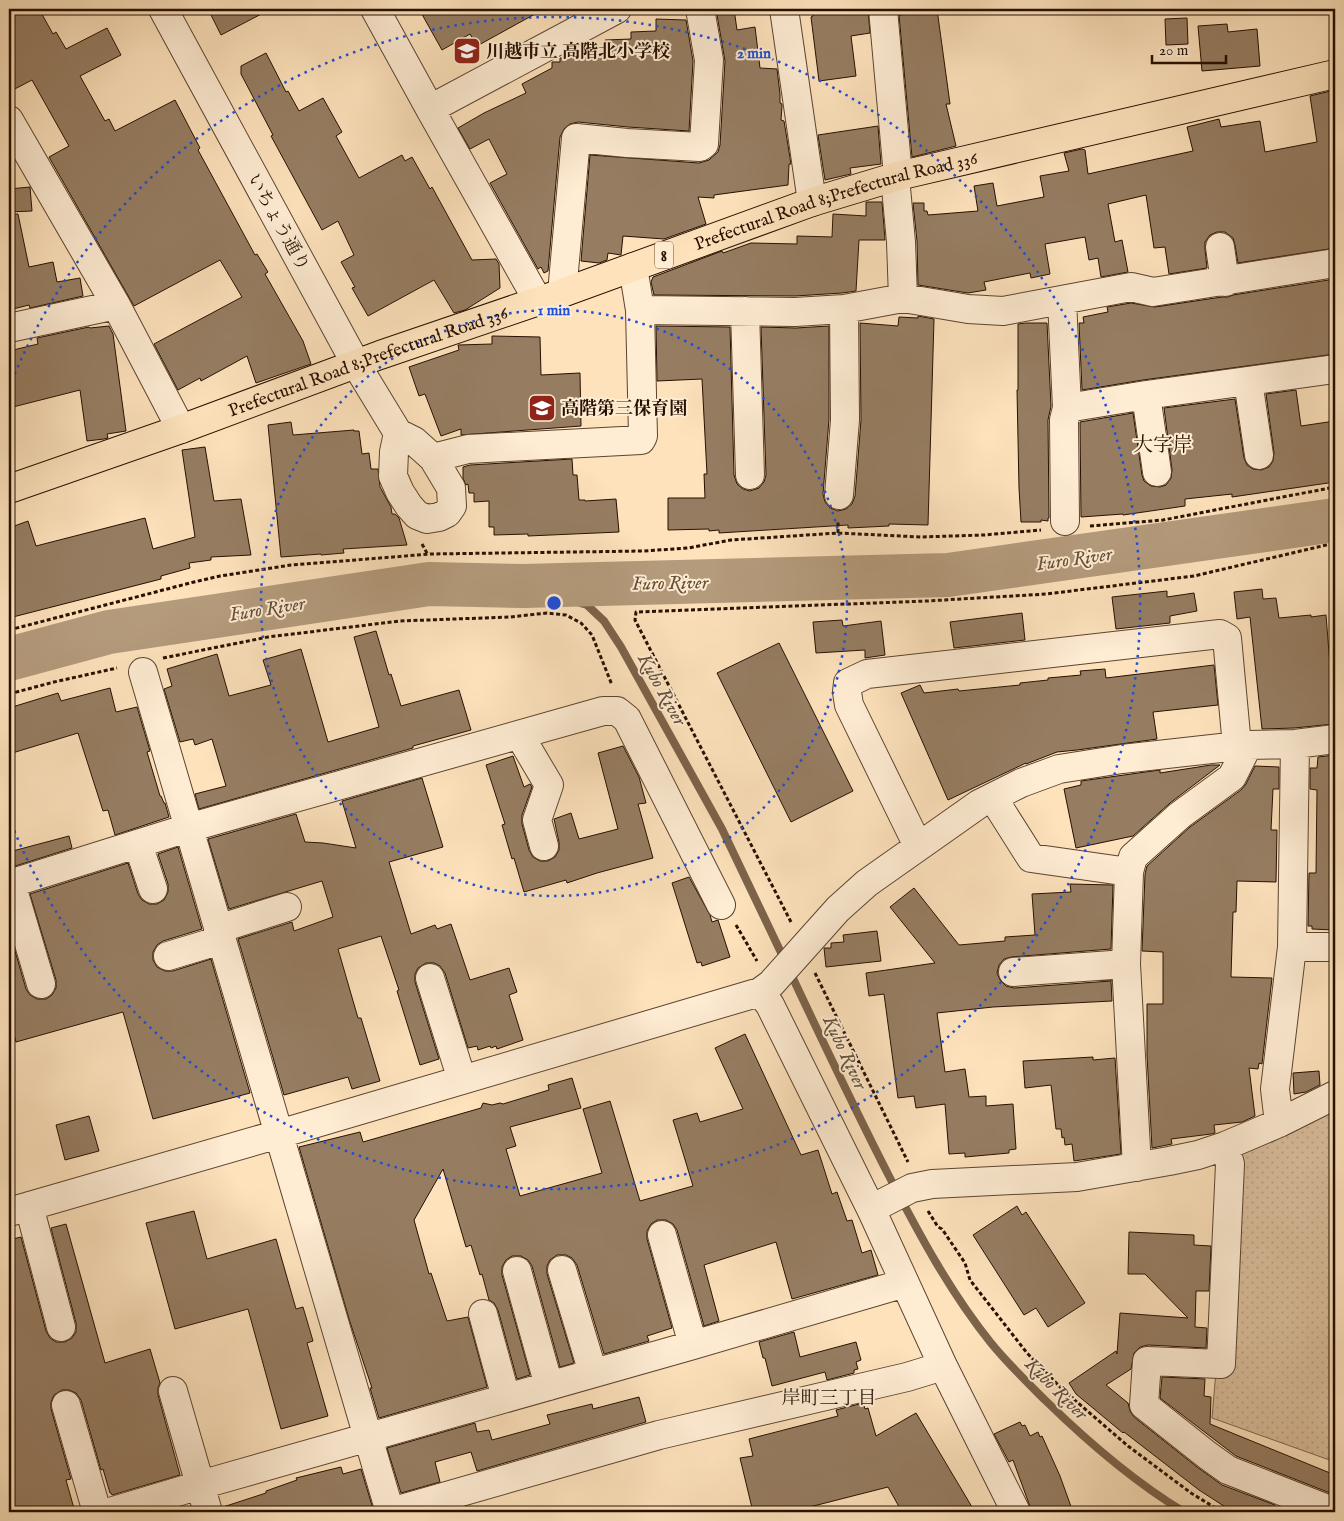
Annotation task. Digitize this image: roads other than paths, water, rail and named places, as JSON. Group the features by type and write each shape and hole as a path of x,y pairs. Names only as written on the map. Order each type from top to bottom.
{"main road":[{"name":"Prefectural Road 8;Prefectural Road 336","path":"9,490 812,202 896,177 1335,74"}],"street":[{"name":"いちょう通り","path":"163,9 356,364 398,433 414,441 433,458 450,488 452,506 447,513 439,517 427,519 417,515 400,492 394,476 394,452 398,433"},
{"path":"376,9 430,109 550,297"},
{"path":"430,109 617,9"},
{"path":"550,297 576,138 700,147 704,144 709,60 700,9"},
{"path":"784,9 812,202"},
{"path":"883,9 901,242 903,298"},
{"path":"9,120 116,305 181,429"},
{"path":"1220,247 1225,282"},
{"path":"640,310 795,312 844,309 903,298 968,309 1003,311 1131,288 1153,292 1335,263"},
{"path":"433,458 468,449 641,440 643,436 640,310 633,266"},
{"path":"1062,300 1067,408 1064,420 1066,525"},
{"path":"9,328 116,305"},
{"path":"839,495 845,420 844,309"},
{"path":"745,311 750,475"},
{"path":"1067,408 1335,369"},
{"path":"1248,381 1259,455"},
{"path":"1146,395 1156,472"},
{"path":"918,846 849,705 848,683 867,674 1220,634 1227,638 1242,746 1232,777 1180,816 1133,857 1129,872 1126,964 1137,1166"},
{"path":"140,666 390,1512 659,1435 907,1377 943,1366"},
{"path":"41,984 10,884 188,828 520,736 603,711 617,712 627,719 721,905"},
{"path":"520,736 549,784 537,820 544,846"},
{"path":"61,1327 19,1209 462,1080 764,980 804,961 838,908 867,883 918,846 979,804 1021,783 1059,769 1122,759 1242,746 1295,744 1335,739"},
{"path":"1279,1123 1275,1089 1292,947 1295,744"},
{"path":"993,798 1031,858 1129,872"},
{"path":"138,844 153,889"},
{"path":"168,956 287,908"},
{"path":"1292,947 1335,947"},
{"path":"1014,972 1126,964"},
{"path":"430,978 462,1080"},
{"path":"764,980 770,1005 877,1206 905,1283 943,1366 1016,1512"},
{"path":"877,1206 916,1187 932,1184 1077,1177 1198,1154 1225,1146 1279,1123 1335,1095"},
{"path":"1225,1146 1230,1164 1221,1364 1147,1362 1144,1405 1228,1470 1335,1512"},
{"path":"662,1235 693,1345"},
{"path":"562,1270 592,1373"},
{"path":"517,1271 549,1386"},
{"path":"110,1512 905,1283"},
{"path":"482,1314 506,1398"},
{"path":"173,1391 208,1512"},
{"path":"66,1405 97,1512"}],"waterway":[{"name":"Furo River","path":"9,659 109,632 429,584 523,586 948,575 1335,520"},
{"name":"Kubo River","path":"523,586 587,605 604,621 621,647 722,829 785,961"},
{"name":"Kubo River","path":"790,972 900,1198 936,1262 976,1324 1011,1366 1078,1431 1129,1474 1184,1512"}],"place":[{"name":"川越市立 高階北小学校","path":"467,51"},
{"name":"高階第三保育園","path":"542,408"}],"district":[{"name":"大字岸","path":"1163,444"},
{"name":"岸町三丁目","path":"829,1397"}]}
